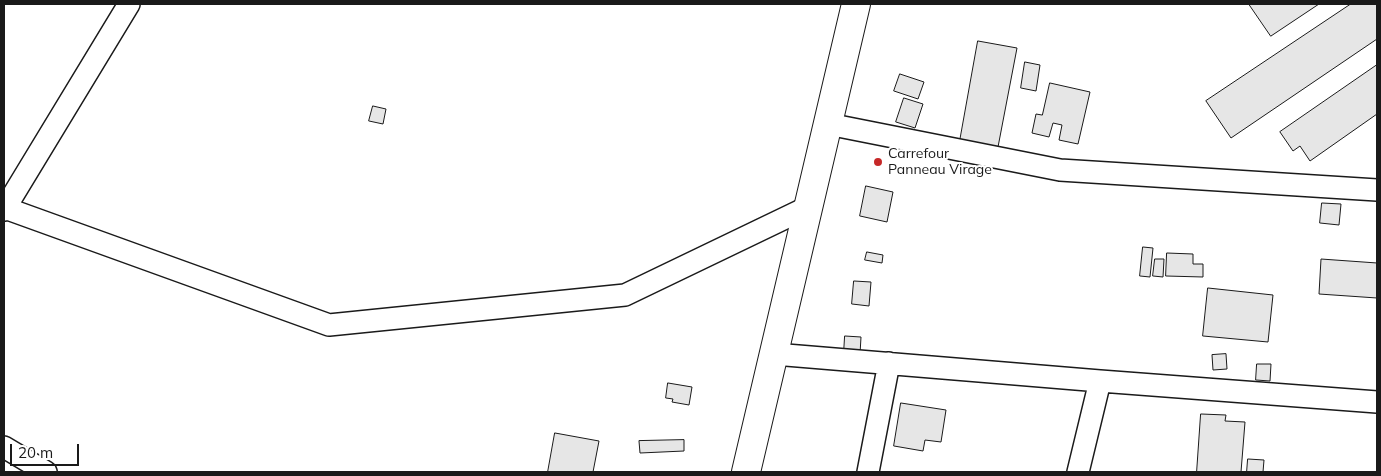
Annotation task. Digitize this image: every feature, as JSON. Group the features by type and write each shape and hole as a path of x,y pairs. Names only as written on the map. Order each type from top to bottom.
{"street":[{"path":"129,4 4,209 329,325 625,295 808,207"},
{"path":"746,472 856,4"},
{"path":"828,124 1060,170 1377,190"},
{"path":"774,354 1377,402"},
{"path":"868,472 888,364"},
{"path":"1078,472 1100,381"},
{"path":"4,447 46,472"}],"building":[{"path":"1249,4 1319,4 1271,36"},
{"path":"1351,4 1377,4 1377,39 1231,138 1206,101"},
{"path":"978,41 1017,48 998,147 960,141"},
{"path":"1025,62 1040,65 1036,91 1021,88"},
{"path":"1377,65 1377,114 1310,161 1300,146 1293,151 1280,132"},
{"path":"900,74 924,82 918,99 894,91"},
{"path":"1050,83 1090,92 1078,144 1059,140 1062,125 1053,123 1049,137 1032,133 1036,114 1042,115"},
{"path":"904,98 923,104 915,128 896,122"},
{"path":"373,106 386,109 383,124 369,121"},
{"path":"866,186 893,192 887,222 860,216"},
{"path":"1322,203 1341,204 1339,225 1320,223"},
{"path":"1143,247 1153,248 1150,277 1140,276"},
{"path":"867,252 883,255 882,263 865,260"},
{"path":"1167,253 1193,254 1193,264 1203,264 1203,277 1166,276"},
{"path":"1155,259 1164,259 1163,277 1153,276"},
{"path":"1321,259 1377,263 1377,298 1319,294"},
{"path":"854,281 871,282 869,306 852,304"},
{"path":"1208,288 1273,295 1268,342 1203,336"},
{"path":"845,336 861,337 860,354 844,353"},
{"path":"1226,354 1227,369 1213,370 1212,355"},
{"path":"1257,364 1271,364 1270,381 1256,380"},
{"path":"668,383 692,387 689,405 672,402 673,399 666,398"},
{"path":"901,403 946,410 941,442 925,440 923,451 894,446"},
{"path":"1201,414 1226,415 1225,421 1245,422 1241,472 1197,472"},
{"path":"555,433 599,441 593,472 548,472"},
{"path":"684,440 684,451 640,453 639,441"},
{"path":"1248,459 1264,460 1263,472 1247,472"}],"place":[{"name":"Carrefour Panneau Virage","path":"878,162"}]}
